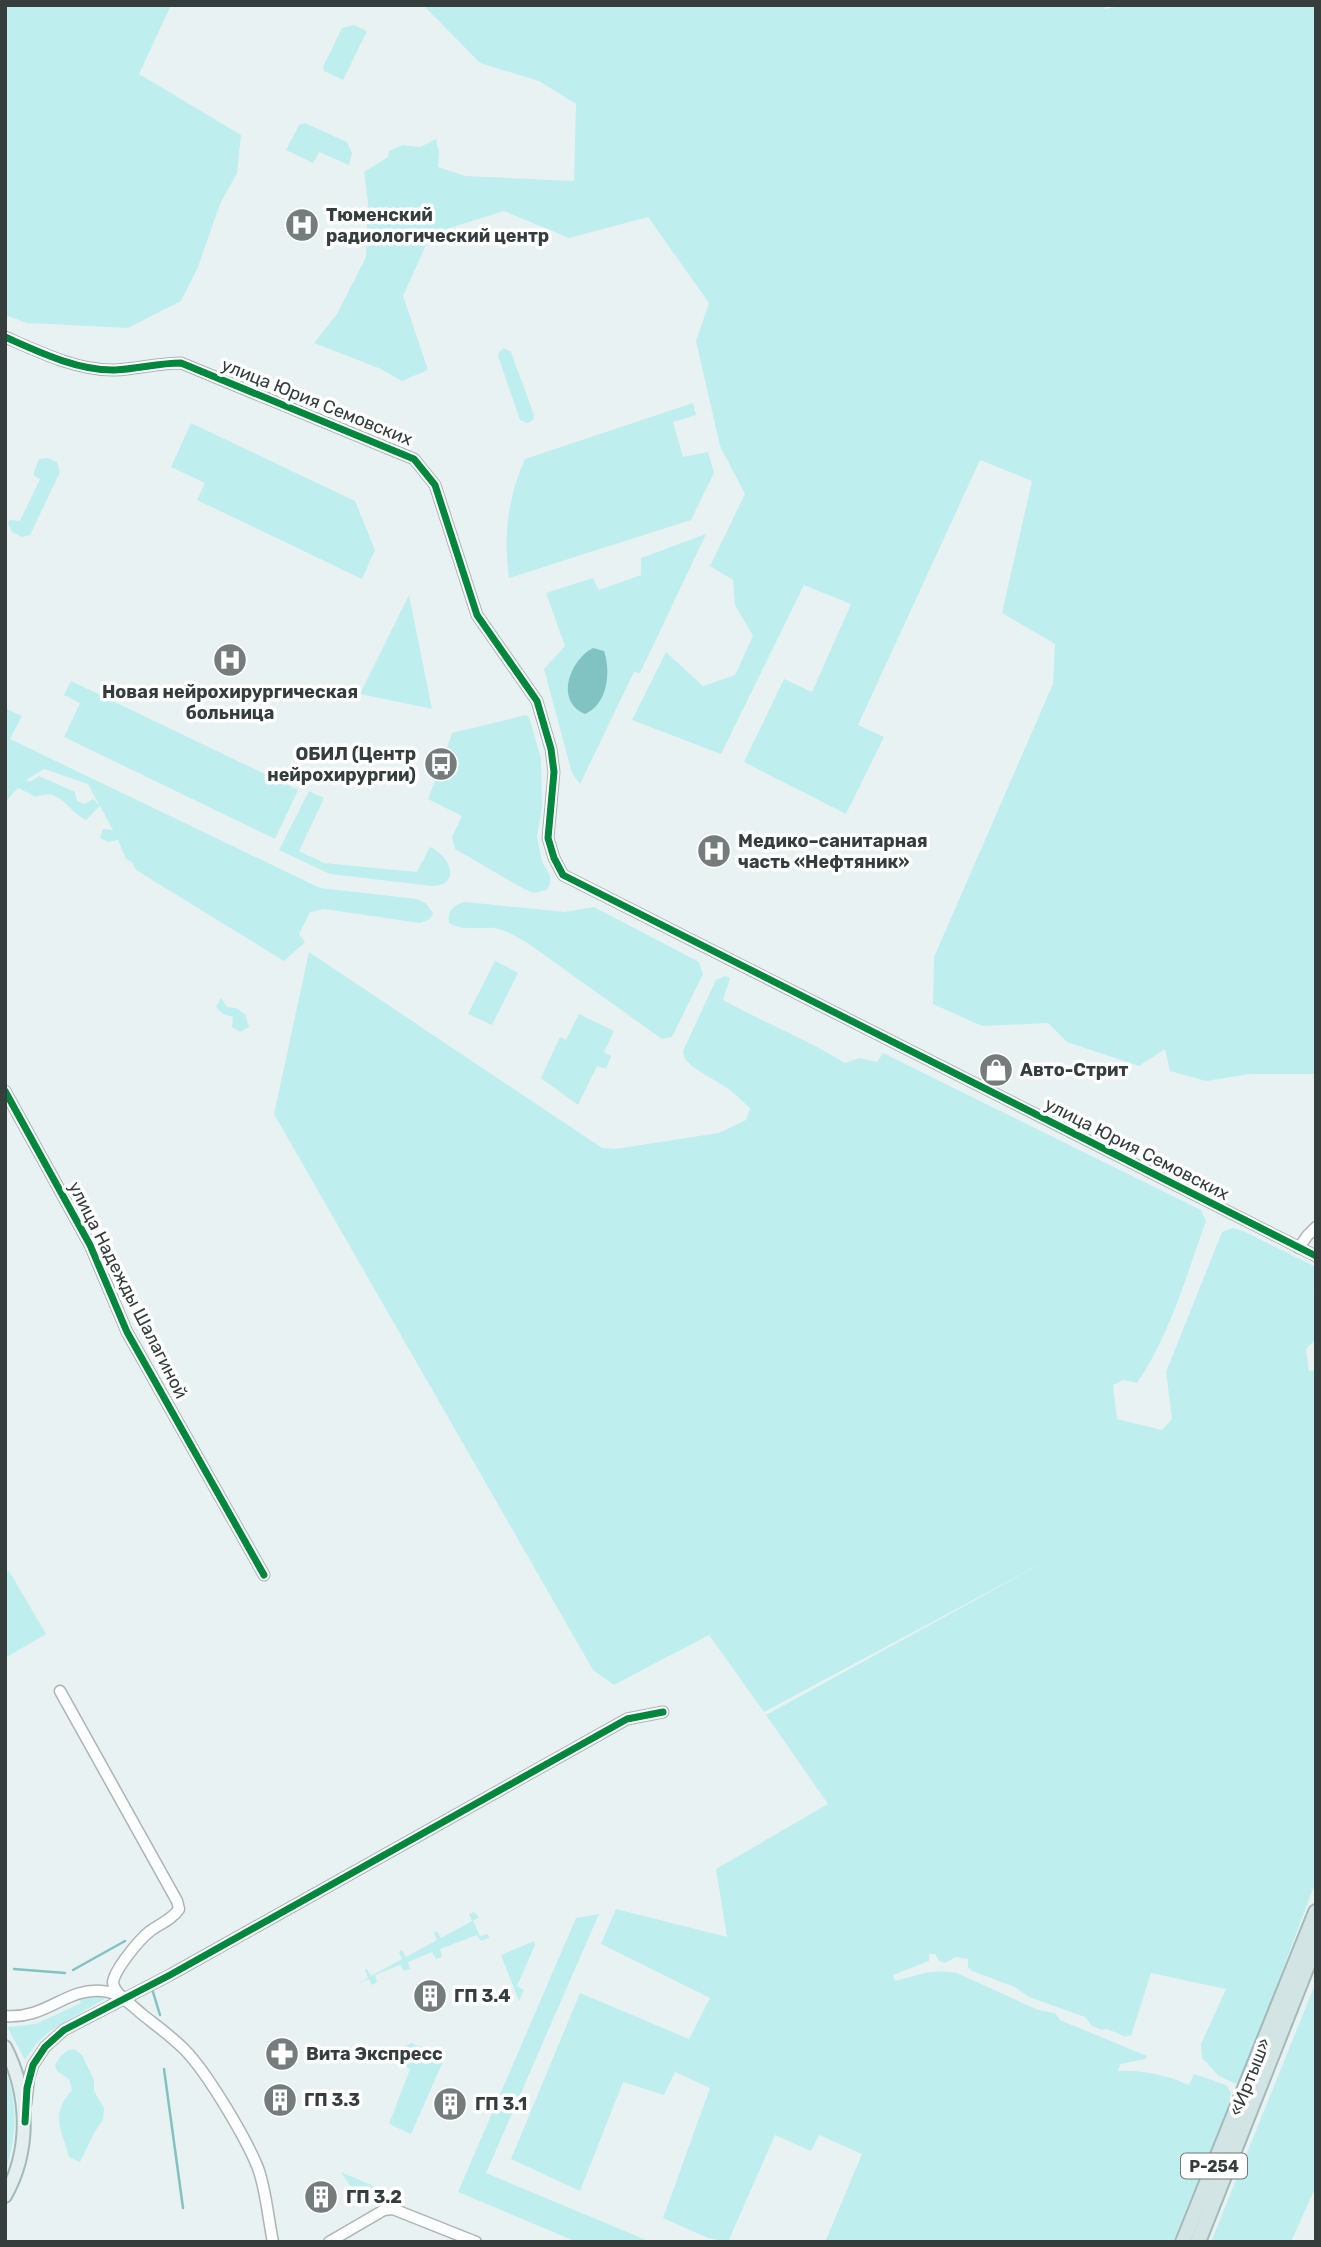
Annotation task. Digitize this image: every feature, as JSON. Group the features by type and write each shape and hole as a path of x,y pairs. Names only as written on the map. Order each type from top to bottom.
{"highway":[{"name":"«Иртыш»","path":"1183,2242 1316,1912"},
{"name":"«Иртыш»","path":"1198,2242 1316,1943"}],"main road":[{"path":"5,2047 21,2090 25,2122 20,2158 6,2195"}],"street":[{"name":"улица Юрия Семовских","path":"5,337 70,363 113,370 158,363 181,363 414,459 435,485 477,615 537,701 551,749 554,772 548,838 563,875 1316,1256"},
{"name":"улица Надежды Шалагиной","path":"5,1090 90,1245 127,1332 264,1575"},
{"path":"1300,1248 1316,1227"},
{"path":"60,1691 179,1909 175,1915 149,1931 137,1944 116,1974 114,1988 184,2049 199,2066 243,2138 258,2170 273,2242"},
{"path":"25,2122 29,2078 33,2065 45,2047 64,2030 627,1719 663,1712"},
{"path":"5,2016 38,2013 72,1996 90,1991 112,1992 124,1999"},
{"path":"329,2242 384,2210 393,2209 477,2242"}],"shaded area":[{"path":"5,5 171,5 139,74 241,135 237,173 220,204 198,267 181,301 128,328 27,323 5,315"},
{"path":"423,5 1105,5 1105,9 1125,5 1316,5 1316,1074 1250,1074 1206,1081 1170,1071 1165,1049 1139,1066 1067,1042 1048,1023 982,1026 933,1004 934,957 1053,684 1055,644 1002,613 1032,481 980,460 858,725 884,737 846,814 744,762 784,679 812,692 851,604 804,585 721,754 632,720 666,652 703,686 735,675 753,636 735,605 733,580 710,566 745,494 720,446 696,341 709,303 648,217 569,238 504,211 431,234 403,296 428,370 402,381 381,369 314,343 337,314 366,257 368,203 364,172 388,157 389,151 403,145 420,147 436,139 438,167 465,176 574,181 576,104 539,81 480,63"},
{"path":"354,25 367,31 343,80 324,71 323,67 342,28"},
{"path":"305,123 347,142 352,153 349,165 319,152 313,163 286,150 299,125"},
{"path":"504,348 511,352 534,415 533,420 528,423 520,420 498,356"},
{"path":"693,403 696,415 673,422 683,457 708,452 714,473 691,520 509,578 508,517 514,488 525,459"},
{"path":"191,423 355,501 375,550 362,579 197,500 205,483 171,467"},
{"path":"47,458 57,462 60,472 30,535 22,537 12,532 8,523 10,520 20,521 40,479 34,476 39,459"},
{"path":"706,534 640,673 634,672 580,784 572,773 544,669 565,646 546,593 593,578 599,590 641,575 641,558"},
{"path":"409,595 432,709 360,694"},
{"path":"593,648 604,651 606,686 599,703 585,714 570,700 569,681 578,662"},
{"path":"71,681 298,790 275,839 64,737 80,703 64,695"},
{"path":"5,708 22,716 10,739 320,888 417,899 425,903 433,913 430,919 420,923 324,909 310,912 299,934 305,942 284,961 136,870 132,862 126,859 118,840 108,842 100,838 103,829 113,830 100,806 86,820 52,795 36,797 18,788 5,802","holes":["44,769 88,784 99,805 93,799 85,804 77,801 75,792 39,776 30,782 26,780"]},
{"path":"526,715 529,717 541,759 542,807 537,837 542,862 550,875 547,890 534,893 455,849 452,837 462,816 428,799 439,770 442,771 446,761 443,759 452,733"},
{"path":"309,791 324,798 299,851 324,863 417,872 430,847 448,863 450,876 447,881 432,886 330,874 279,850"},
{"path":"465,902 565,912 594,907 699,962 703,974 672,1037 662,1039 515,935 494,928 465,928 449,923 452,909"},
{"path":"309,952 602,1148 615,1149 719,1133 746,1120 750,1108 730,1090 693,1067 685,1059 683,1051 716,980 725,976 730,978 723,1000 845,1063 859,1058 877,1062 883,1053 1201,1210 1206,1221 1159,1346 1137,1383 1123,1380 1113,1385 1117,1419 1162,1430 1172,1419 1166,1372 1222,1232 1233,1228 1243,1231 1316,1267 1316,1288 1313,1289 1316,1293 1316,1339 1306,1349 1309,1371 1316,1370 1316,1881 1247,2064 1236,2084 1219,2076 1202,2058 1201,2044 1226,1989 1151,1973 1131,2036 1126,2037 1092,2026 1085,2017 1029,1997 1015,1987 972,1971 968,1967 968,1959 956,1957 945,1963 939,1961 935,1954 929,1954 929,1961 893,1975 895,1981 925,1973 957,1973 1038,2010 1055,2013 1060,2020 1147,2056 1145,2059 1120,2064 1118,2071 1155,2074 1189,2085 1194,2074 1226,2085 1231,2093 1228,2108 1173,2242 825,2242 862,2154 819,2135 811,2151 775,2135 728,2242 708,2238 663,2218 710,2088 675,2072 664,2095 623,2082 580,2191 511,2159 580,1993 689,2039 710,1998 601,1944 616,1909 727,1937 716,1869 828,1804 766,1715 1057,1555 764,1712 709,1635 614,1685 593,1670 274,1114"},
{"path":"495,961 518,973 492,1025 468,1014"},
{"path":"221,998 227,1007 236,1008 245,1014 249,1027 240,1032 232,1027 233,1017 223,1014 216,1007"},
{"path":"579,1014 614,1031 604,1052 611,1056 606,1069 597,1066 578,1105 541,1078 560,1037 566,1040"},
{"path":"1048,1106 1103,1135 1102,1138 1098,1139 1047,1114"},
{"path":"9,1571 46,1634 5,1658 5,1574"},
{"path":"474,1912 479,1917 473,1921 480,1936 488,1934 489,1938 481,1941 477,1935 440,1949 442,1957 436,1959 432,1952 408,1962 410,1969 404,1971 400,1965 375,1975 377,1982 372,1985 369,1979 359,1983 368,1978 365,1970 367,1969 371,1976 402,1959 399,1952 402,1950 406,1957 437,1940 434,1933 437,1931 441,1938 472,1921 469,1914"},
{"path":"599,1914 486,2173 651,2242 577,2242 458,2192 576,1918"},
{"path":"534,1941 535,1945 517,1986 524,1990 519,2001 501,1955"},
{"path":"1316,1982 1316,2186 1291,2242 1211,2242"},
{"path":"88,1995 106,1998 50,2031 36,2044 25,2060 7,2027 36,2024 81,2003 79,1998"},
{"path":"411,2043 445,2057 411,2134 389,2124 410,2069 392,2059 395,2051"},
{"path":"74,2049 82,2055 94,2080 94,2091 104,2108 103,2120 80,2162 69,2157 59,2122 61,2107 72,2090 69,2079 57,2071 55,2066 62,2055"},
{"path":"5,2069 14,2107 14,2133 5,2171"},
{"path":"341,2172 387,2192 364,2207"}],"waterway":[{"path":"73,1970 125,1941"},
{"path":"14,1969 65,1973"},
{"path":"153,1992 160,2015"},
{"path":"164,2069 183,2208"}],"cycle path":[{"path":"5,337 59,360 87,367 115,370 181,363 414,459 435,485 477,615 537,701 551,749 554,772 548,838 563,875 1316,1256"},
{"path":"5,1091 90,1245 127,1332 264,1575"},
{"path":"25,2122 27,2088 33,2065 45,2047 64,2030 170,1975 627,1719 663,1712"}],"place":[{"name":"Тюменский радиологический центр","path":"302,225"},
{"name":"Новая нейрохирургическая больница","path":"230,660"},
{"name":"ОБИЛ (Центр нейрохирургии)","path":"441,764"},
{"name":"Медико–санитарная часть «Нефтяник»","path":"714,851"},
{"name":"Авто-Стрит","path":"996,1070"},
{"name":"ГП 3.4","path":"430,1996"},
{"name":"Вита Экспресс","path":"282,2054"},
{"name":"ГП 3.3","path":"280,2100"},
{"name":"ГП 3.1","path":"450,2104"},
{"name":"ГП 3.2","path":"321,2197"}]}
